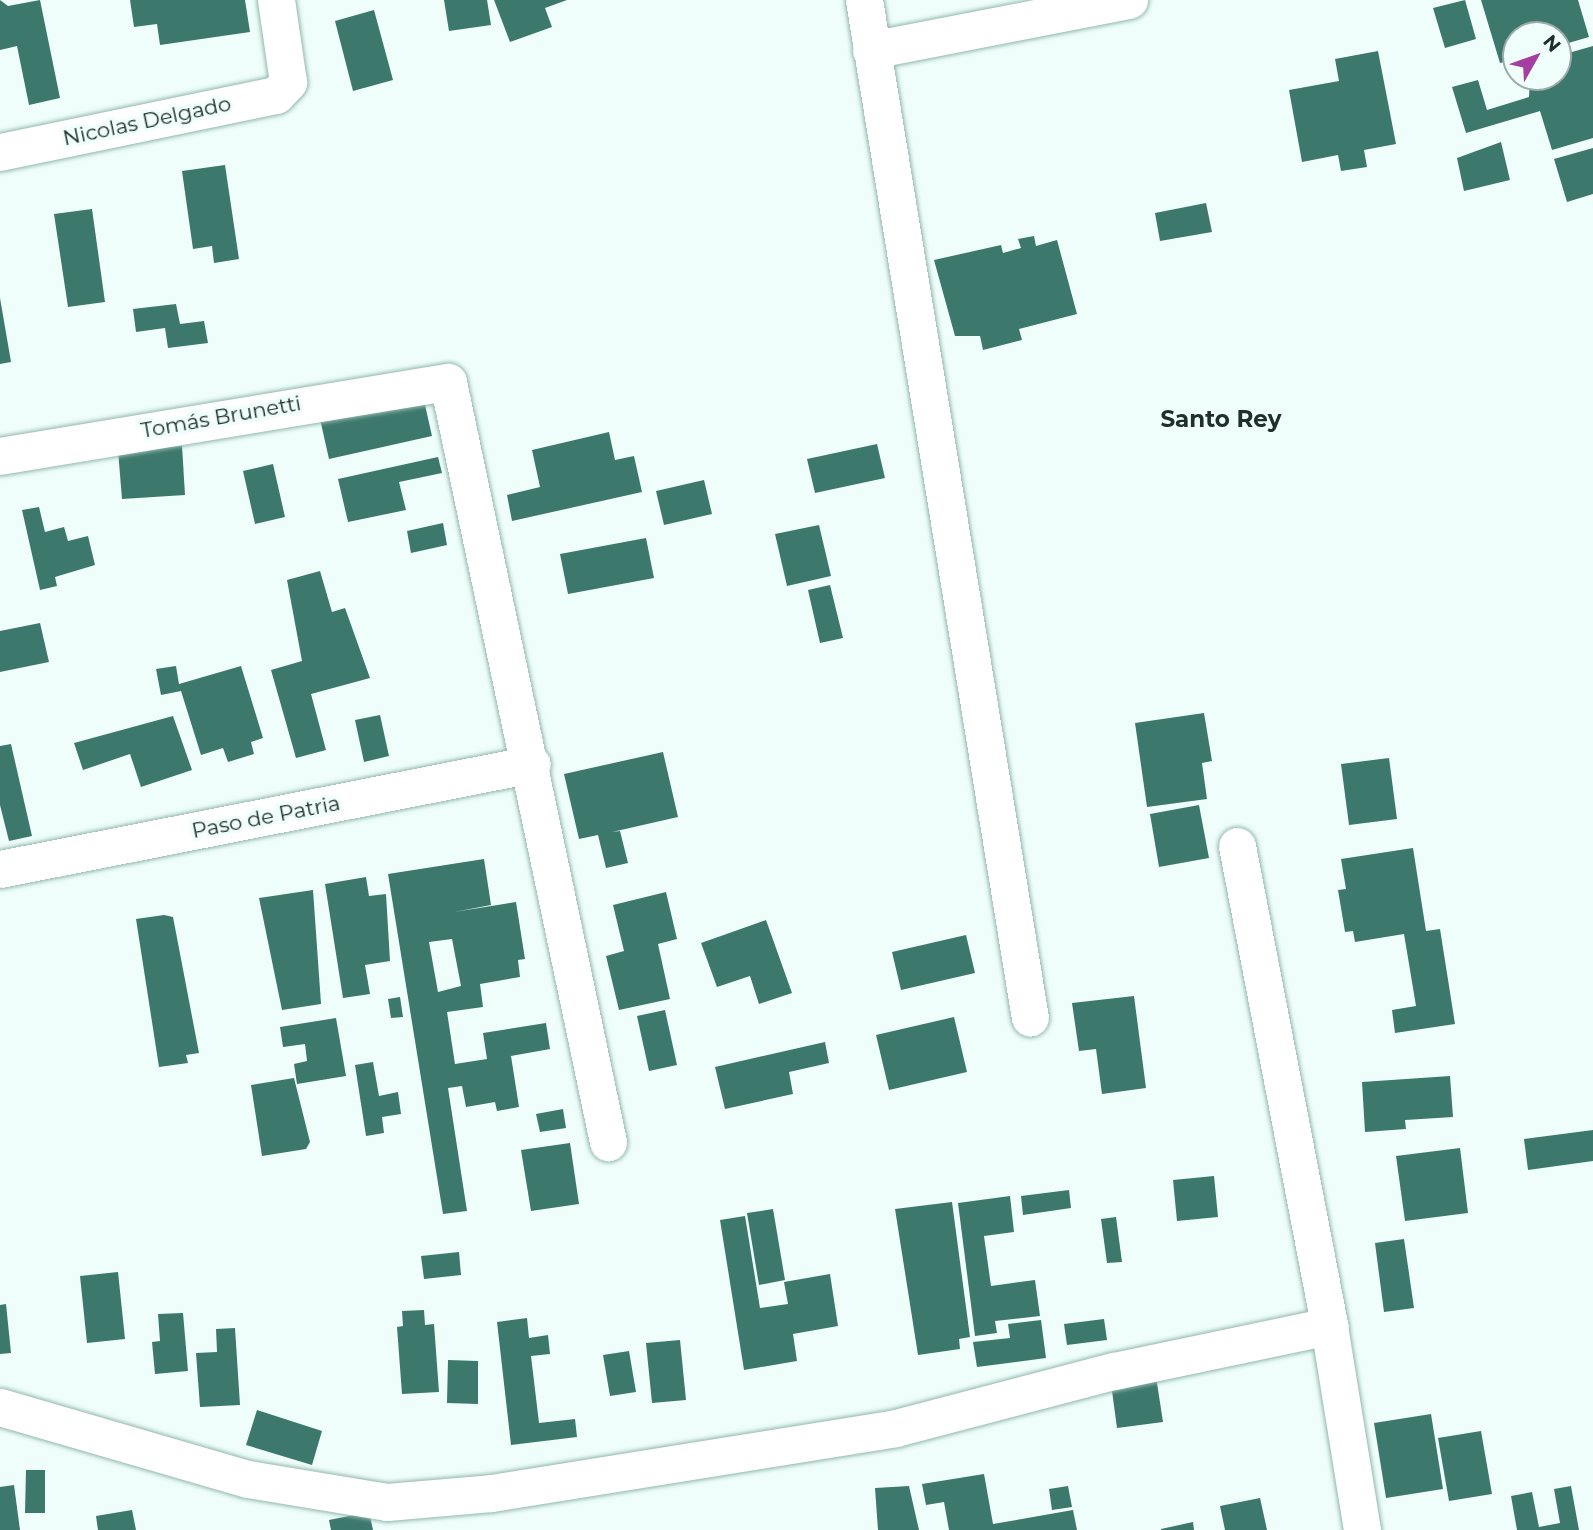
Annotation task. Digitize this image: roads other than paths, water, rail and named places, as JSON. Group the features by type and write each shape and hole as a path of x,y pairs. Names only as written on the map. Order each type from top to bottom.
{"street":[{"name":"Nicolas Delgado","path":"0,152 276,95 288,82 276,0"},
{"path":"864,0 1030,1018"},
{"path":"872,50 1129,0"},
{"name":"Tomás Brunetti","path":"0,456 443,379 451,386 532,764"},
{"path":"532,764 608,1142"},
{"name":"Paso de Patria","path":"0,869 532,764"},
{"path":"1237,846 1329,1326 1362,1530"},
{"path":"0,1407 248,1479 387,1502 491,1493 896,1428 1114,1371 1329,1326"}],"district":[{"name":"Santo Rey","path":"1221,419"}]}
